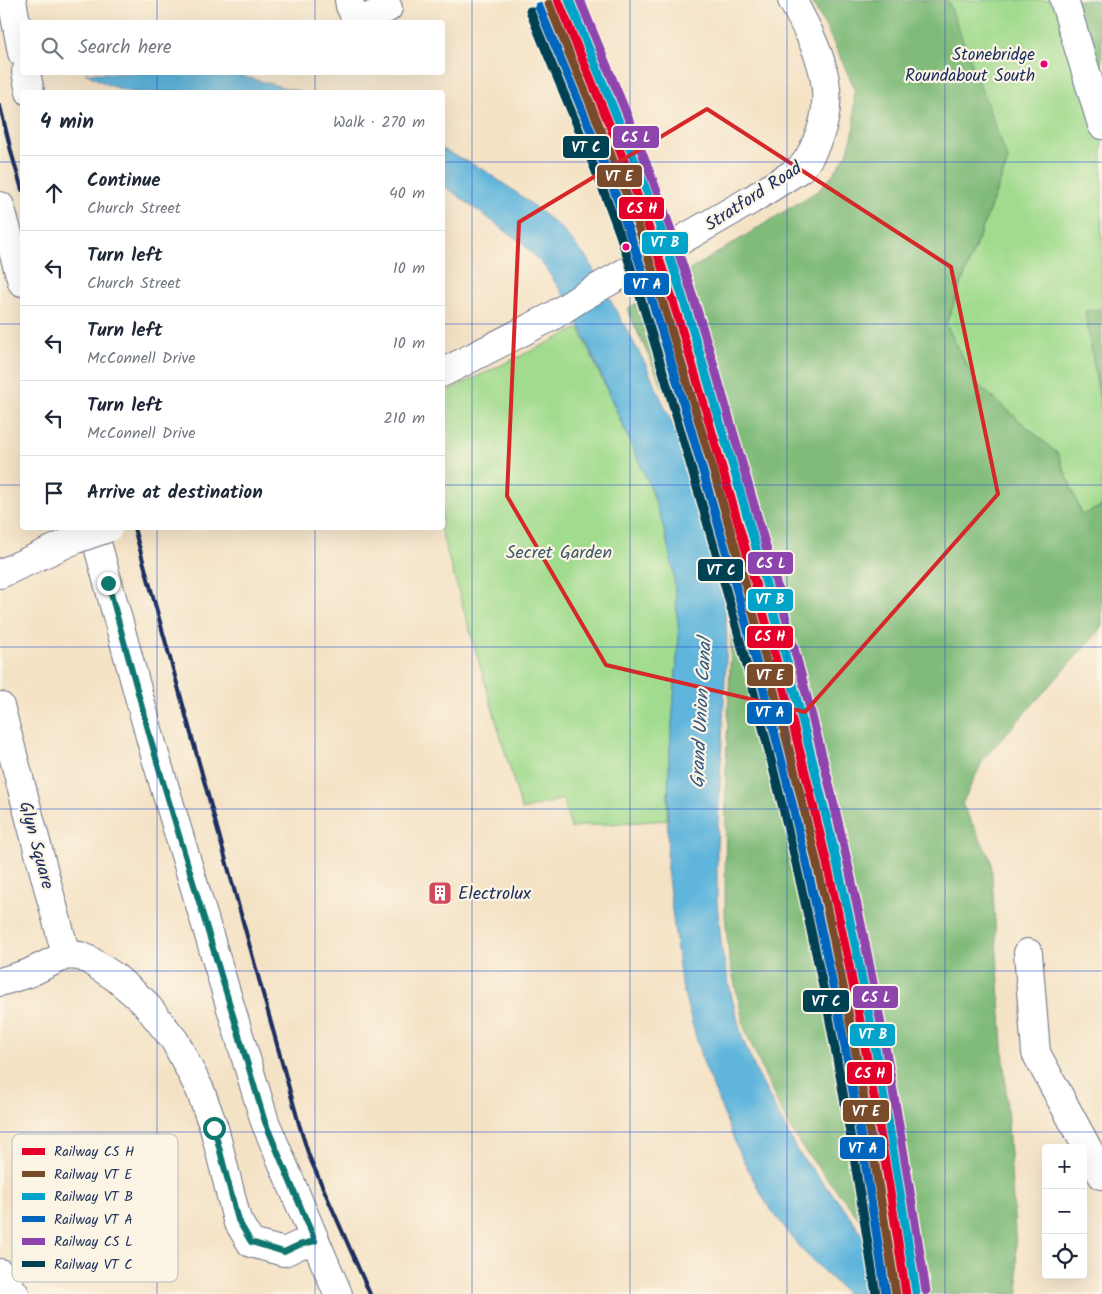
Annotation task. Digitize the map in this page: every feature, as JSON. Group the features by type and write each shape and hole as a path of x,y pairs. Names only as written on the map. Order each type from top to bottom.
{"street":[{"path":"349,0 357,20"},
{"name":"Stratford Road","path":"445,371 559,312 751,200 805,164 822,131 826,114 827,92 825,75 818,53 792,0"},
{"path":"1064,0 1102,125"},
{"path":"12,2 20,44"},
{"path":"362,20 388,8"},
{"path":"27,75 30,90"},
{"path":"0,206 20,275"},
{"path":"94,530 155,755 265,1122 338,1294"},
{"path":"0,574 76,539 102,530"},
{"name":"Glyn Square","path":"0,706 66,955"},
{"path":"1028,953 1036,1053 1102,1175"},
{"path":"0,982 29,974 66,955 89,960 115,977 144,1002 175,1042 200,1090 214,1128 238,1220 251,1242 284,1252 299,1245 315,1241"},
{"path":"0,1274 15,1294"}],"highlighted area":[{"path":"707,109 951,267 998,494 805,712 606,665 507,496 519,222"}],"green space":[{"path":"811,0 947,0 949,3 1008,160 946,324 975,382 1058,454 1082,515 1102,506 1102,628 984,758 962,804 991,860 1019,1294 913,1294 886,1252 801,1146 780,1109 745,1030 729,958 725,914 726,764 732,619 729,574 719,534 697,467 669,400 627,309 819,190 847,154 854,130 854,87 828,31"},
{"path":"947,0 1064,0 1102,69 1102,309 1085,312 1102,412 1102,506 1082,515 1058,454 975,382 946,324 1008,161"},
{"path":"1064,0 1102,0 1102,69"},
{"path":"1102,309 1102,412 1085,311"},
{"name":"Secret Garden","path":"579,328 651,489 663,525 673,568 679,636 669,762 667,820 579,826 571,829 563,799 522,810 441,530 445,530 445,392"}],"water":[{"path":"89,75 238,75 294,90 124,90 108,85"},
{"name":"Grand Union Canal","path":"445,150 484,170 521,196 562,229 588,260 646,365 692,468 723,581 727,639 717,843 717,902 722,951 732,998 743,1040 757,1073 797,1151 843,1207 906,1294 847,1294 801,1249 766,1203 738,1150 701,1056 681,982 667,869 669,762 679,636 673,568 663,525 651,489 570,304 544,266 522,243 445,187"}],"railway":[{"path":"0,106 20,183"},
{"path":"135,530 299,1124 309,1156 370,1294"}],"transit line":[{"path":"558,0 638,197 658,256 697,379 774,651 820,833 847,955 879,1124 906,1294"},
{"path":"569,0 636,164 668,250 768,590 830,832 857,954 881,1080 916,1292"},
{"path":"580,0 647,164 678,250 717,375 794,650 826,770 867,953 891,1079 926,1291"},
{"path":"549,4 618,172 639,229 679,354 765,657 811,836 837,956 861,1082 896,1294"},
{"path":"539,7 597,147 640,263 679,388 756,659 800,837 836,999 859,1125 886,1294"},
{"path":"530,11 599,178 620,235 678,422 746,661 776,779 826,1000 849,1126 876,1294"}],"place":[{"name":"Stonebridge Roundabout South","path":"1044,64"},
{"name":"Electrolux","path":"440,893"}],"route":[{"path":"108,583 155,755 265,1122 315,1241 299,1245 284,1252 251,1242 238,1220 214,1128"}]}
